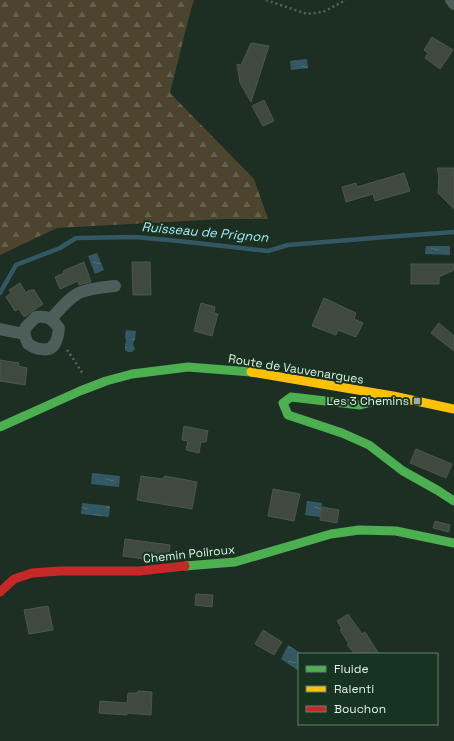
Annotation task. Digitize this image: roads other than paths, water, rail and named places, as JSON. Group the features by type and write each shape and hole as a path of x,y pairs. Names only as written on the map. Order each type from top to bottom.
{"street":[{"path":"451,0 454,4"},
{"path":"51,319 62,306 78,294 93,289 115,286"},
{"path":"36,317 51,319 59,328 58,339 55,345 47,350 28,344 24,334 26,327 36,317"},
{"path":"0,329 24,334"},
{"name":"Route de Vauvenargues","path":"0,427 80,390 106,381 132,374 188,367 246,371 393,396 454,409"},
{"path":"393,396 360,405 291,397 283,403 288,415 342,433 369,445 403,471 454,501"},
{"name":"Chemin Poilroux","path":"0,592 14,579 32,574 60,571 139,571 235,562 331,534 359,530 396,531 454,543"}],"water":[{"path":"307,59 308,68 291,70 290,61"},
{"path":"426,246 450,246 450,255 425,254"},
{"path":"97,253 104,270 95,274 88,256"},
{"path":"126,330 136,331 133,344 135,349 132,352 125,350"},
{"path":"92,473 120,476 119,487 91,484"},
{"path":"307,501 322,503 320,517 305,515"},
{"path":"82,503 110,506 109,517 81,514"},
{"path":"288,645 300,653 298,653 298,670 281,659"}],"waterway":[{"name":"Ruisseau de Prignon","path":"0,293 16,265 60,248 76,238 135,237 268,251 288,245 454,232"}],"place":[{"name":"Les 3 Chemins","path":"417,401"}]}
